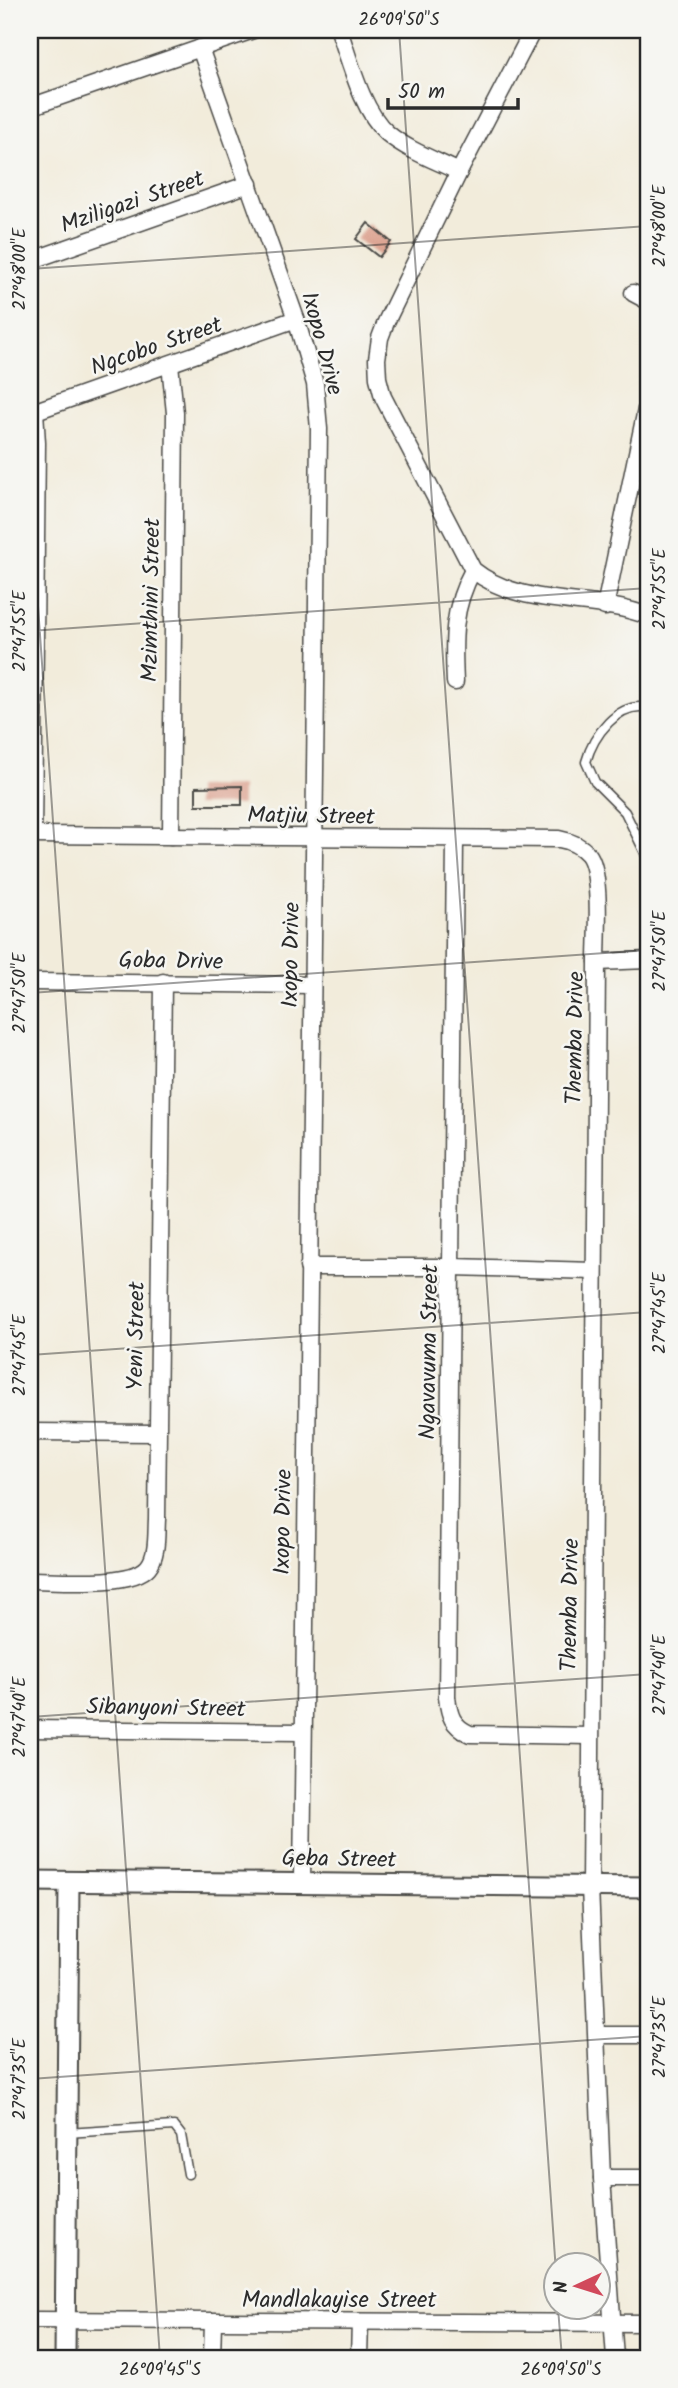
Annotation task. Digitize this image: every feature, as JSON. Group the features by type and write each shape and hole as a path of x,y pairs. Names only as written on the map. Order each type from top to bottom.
{"street":[{"path":"30,107 253,30"},
{"path":"339,30 361,90 378,125 401,143 459,172"},
{"path":"533,30 459,172 386,322 380,338 378,378 393,419 473,570 488,582 511,590 648,616"},
{"name":"Ixopo Drive","path":"200,48 296,319 315,384 319,429 302,1882"},
{"name":"Mziligazi Street","path":"30,261 249,184"},
{"path":"633,293 648,302"},
{"name":"Ngcobo Street","path":"32,412 296,319"},
{"name":"Mzimthini Street","path":"170,364 175,413 171,836"},
{"path":"605,607 648,400"},
{"path":"32,412 37,443 32,835"},
{"path":"455,682 453,643 456,613 463,589 473,570"},
{"name":"Matjiu Street","path":"32,835 559,839 571,842 588,854"},
{"name":"Ngavavuma Street","path":"455,840 447,1697 449,1715 461,1730 470,1734 590,1736"},
{"name":"Themba Drive","path":"588,854 596,872 597,962 590,1886 602,2178 615,2358"},
{"path":"597,962 648,960"},
{"name":"Goba Drive","path":"30,982 312,985"},
{"name":"Yeni Street","path":"30,1580 122,1579 140,1573 149,1566 155,1554 163,982"},
{"path":"308,1267 594,1271"},
{"path":"30,1432 156,1433"},
{"name":"Sibanyoni Street","path":"30,1729 302,1732"},
{"name":"Geba Street","path":"30,1881 648,1887"},
{"path":"65,2358 69,1882"},
{"path":"598,2035 648,2035"},
{"path":"602,2178 648,2178"},
{"name":"Mandlakayise Street","path":"30,2320 648,2323"},
{"path":"212,2358 213,2322"},
{"path":"359,2358 360,2322"}],"lane":[{"path":"648,708 635,707 616,716 601,732 589,751 586,762 595,782 625,813 648,859"},
{"path":"67,2133 174,2126 181,2134 188,2174"}],"building":[{"path":"368,223 391,242 379,257 356,239"},
{"path":"242,786 242,805 196,805 196,787"}]}
